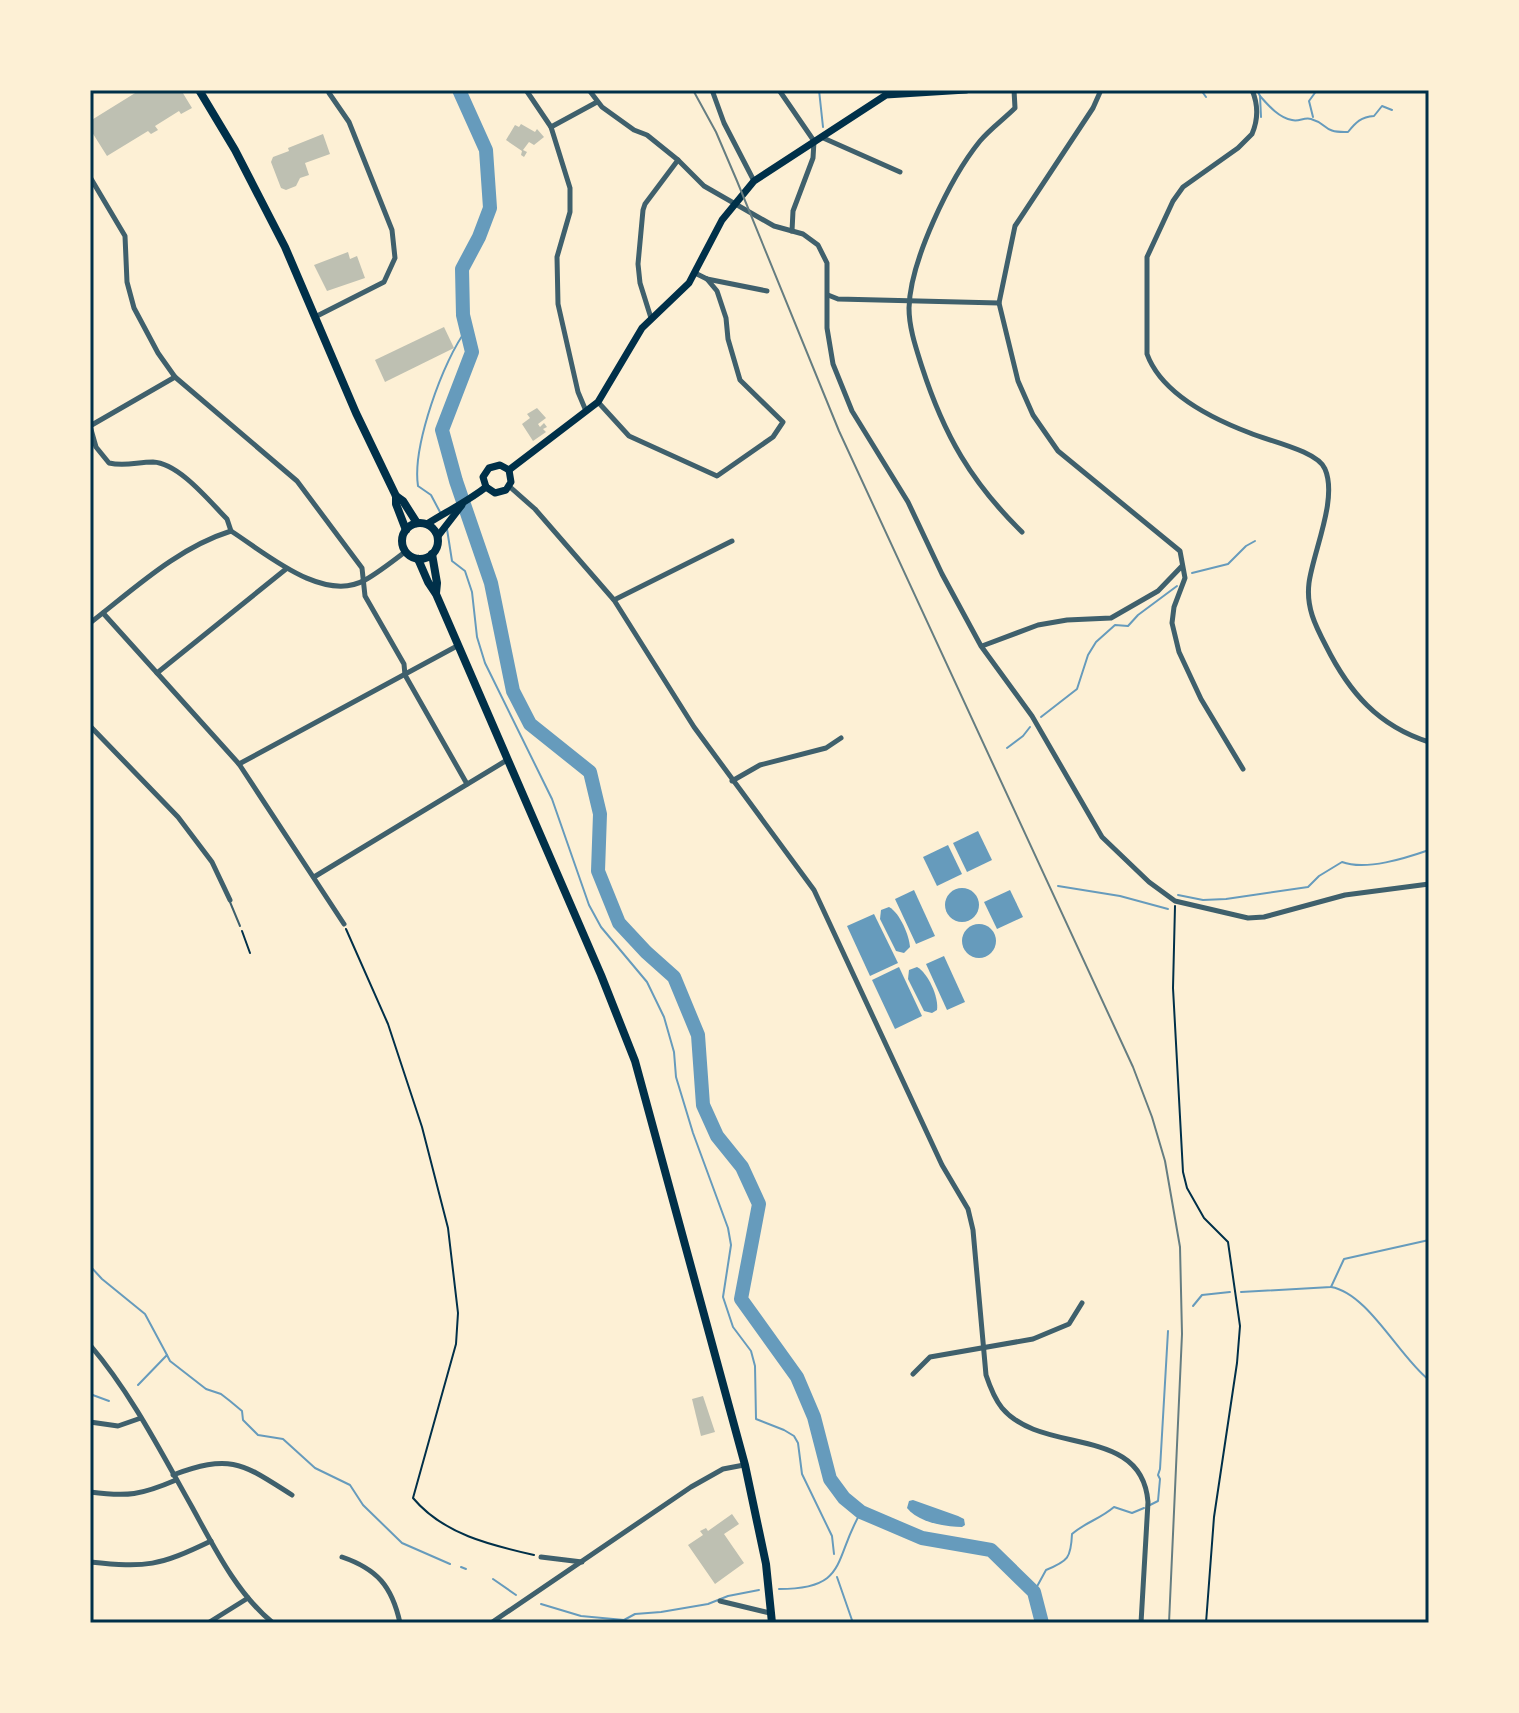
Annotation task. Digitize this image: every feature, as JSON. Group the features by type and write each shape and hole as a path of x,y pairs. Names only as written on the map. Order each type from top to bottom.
{"main road":[{"path":"199,90 235,150 285,247 396,496 406,530 402,542 406,551 418,559 436,594 601,975 635,1061 745,1465 766,1564 772,1618"},
{"path":"509,470 598,402 651,318 682,291 734,203 754,181 886,95 965,90"},
{"path":"500,465 509,470 509,486 498,493 486,487 483,477 489,468 500,465"},
{"path":"418,559 432,554 437,547 438,536 462,505 486,487"},
{"path":"396,496 438,536"},
{"path":"406,530 447,509 462,505"},
{"path":"432,554 436,594"}],"street":[{"path":"526,90 551,127 570,188 571,200 557,257 558,304 578,392 586,412"},
{"path":"589,90 597,102 678,160 704,186 774,226 803,234 818,245 827,263 827,328 833,364 852,411 908,502 981,646 1032,716 1102,837 1149,882 1175,901 1248,918 1264,917 1345,895 1429,884"},
{"path":"712,90 724,123 754,181"},
{"path":"779,90 817,139 900,172"},
{"path":"1014,90 1015,108 980,141 948,192 923,247 910,300 910,325 934,404 959,456 993,503 1022,532"},
{"path":"1101,90 1093,108 1015,226 999,303 1018,381 1033,415 1058,451 1180,551 1185,578 1174,607 1172,623 1179,652 1201,699 1243,769"},
{"path":"1252,90 1257,120 1252,134 1179,192 1147,257 1147,354 1150,363 1176,392 1203,412 1322,463 1328,488 1308,587 1312,621 1352,691 1397,729 1429,742"},
{"path":"315,317 384,282 395,258 392,230 360,149 349,122 329,93"},
{"path":"551,127 597,102"},
{"path":"792,231 793,211 817,139"},
{"path":"651,318 640,283 638,264 643,210 678,160"},
{"path":"90,177 125,236 127,282 134,308 158,353 175,377 297,481 362,568 365,596 404,664 405,675 467,784"},
{"path":"695,273 707,279 767,291"},
{"path":"598,402 629,436 717,476 773,437 783,422 740,380 728,339 726,318 717,291 707,279"},
{"path":"828,295 838,299 999,303"},
{"path":"175,377 90,426 96,447 109,463 132,466 154,462 171,467 227,519 231,531 286,569 335,586 364,581 406,551"},
{"path":"509,486 535,509 614,600 694,727 814,890 942,1165 968,1209 991,1392 1002,1409 1016,1421 1034,1430 1125,1457 1139,1470 1146,1485 1148,1502 1141,1623"},
{"path":"90,623 161,567 214,536 231,531"},
{"path":"614,600 732,541"},
{"path":"981,646 1038,625 1111,618 1158,591 1182,565"},
{"path":"157,673 286,569"},
{"path":"103,613 239,764 344,924"},
{"path":"239,764 457,646"},
{"path":"90,726 178,817 212,862 230,900"},
{"path":"732,781 760,765 826,748 841,738"},
{"path":"314,877 507,760"},
{"path":"913,1374 930,1357 1033,1339 1069,1324 1082,1303"},
{"path":"90,1345 141,1418 211,1541 248,1598 273,1623"},
{"path":"90,1422 118,1426 141,1418"},
{"path":"90,1492 123,1496 146,1493 202,1464 224,1462 255,1471 292,1495"},
{"path":"491,1623 691,1487 723,1469 745,1465"},
{"path":"90,1562 150,1565 170,1560 211,1541"},
{"path":"342,1557 364,1564 387,1586 400,1623"},
{"path":"541,1557 583,1562"},
{"path":"208,1623 248,1598"},
{"path":"720,1601 772,1618"}],"lane":[{"path":"230,900 240,926"}],"path":[{"path":"1175,901 1173,988 1183,1172 1187,1188 1204,1218 1228,1242 1240,1326 1214,1517 1206,1623"},
{"path":"344,924 388,1024 422,1127 448,1228 458,1313 456,1344 413,1498 453,1531 497,1547 541,1557"},
{"path":"240,926 250,953"}],"water":[{"path":"978,831 992,860 967,872 953,843"},
{"path":"948,845 962,874 937,886 923,857"},
{"path":"962,888 974,893 979,905 974,917 962,922 950,917 945,905 950,893"},
{"path":"914,890 935,936 916,944 895,899"},
{"path":"1010,890 1023,917 997,929 984,902"},
{"path":"889,907 900,919 908,937 910,947 904,953 896,951 880,919 881,910"},
{"path":"874,914 898,963 870,976 847,926"},
{"path":"979,924 991,929 996,941 991,953 979,958 967,953 962,941 967,929"},
{"path":"944,956 965,1002 947,1010 926,964"},
{"path":"899,967 922,1016 895,1029 872,980"},
{"path":"917,967 925,974 934,992 937,1010 932,1013 924,1011 908,979 909,970"},
{"path":"909,1501 958,1516 964,1519 965,1525 940,1525 918,1517 907,1508"}],"building":[{"path":"140,90 181,90 192,108 181,114 179,111 155,126 158,130 151,134 148,131 107,156 90,129 90,121"},
{"path":"521,124 535,132 537,129 544,137 534,145 529,142 523,150 527,152 524,157 522,151 506,140 515,125 519,127"},
{"path":"323,134 330,154 305,163 309,175 300,178 296,186 286,190 281,188 271,162 273,157"},
{"path":"348,252 350,259 357,256 365,278 327,291 314,265"},
{"path":"444,327 454,348 385,382 375,360"},
{"path":"537,408 546,418 538,424 540,427 544,423 547,427 543,429 546,432 533,441 522,424 530,418 527,414"},
{"path":"703,1396 715,1432 701,1436 692,1399"},
{"path":"732,1514 739,1524 724,1534 744,1563 715,1584 688,1545 703,1535 700,1531 706,1528 708,1531"}],"waterway":[{"path":"459,90 486,150 490,208 462,269 463,315 472,352 442,430 491,583 513,691 530,724 590,772 600,814 598,871 619,923 674,977 698,1035 703,1105 717,1136 742,1167 759,1204 741,1299 797,1377 814,1417 830,1479 844,1498 861,1512 922,1538 991,1550 1034,1592 1042,1623"},
{"path":"819,90 823,127"},
{"path":"1201,90 1206,97"},
{"path":"1257,90 1261,117"},
{"path":"1313,117 1309,101 1317,90"},
{"path":"1260,96 1287,119 1311,119 1340,132 1348,132 1359,121 1374,116 1382,106 1392,110"},
{"path":"440,512 431,495 418,486 417,469 431,404 448,361 467,329"},
{"path":"447,529 452,561 465,571 472,592 477,637 485,663 552,799 589,905 601,927 647,982 664,1017 674,1052 676,1077 728,1228 731,1245 723,1297 733,1327 751,1351 755,1366 756,1419 794,1436 798,1443 802,1474 832,1536 834,1554"},
{"path":"1192,573 1228,564 1255,541"},
{"path":"1041,717 1077,689 1088,655 1096,642 1115,625 1128,626 1177,586"},
{"path":"1007,748 1030,727"},
{"path":"1178,895 1203,900 1226,899 1308,887 1342,862 1374,864 1429,850"},
{"path":"1058,886 1120,896 1168,909"},
{"path":"1241,1292 1331,1287 1344,1259 1429,1240"},
{"path":"90,1266 145,1314 167,1355"},
{"path":"1331,1287 1345,1292 1371,1313 1429,1380"},
{"path":"1193,1306 1202,1295 1230,1292"},
{"path":"1150,1505 1158,1501 1168,1331"},
{"path":"138,1385 167,1355 170,1361 206,1389 221,1394 242,1411 243,1420 258,1435 283,1439 315,1468 350,1485 363,1505 402,1543 450,1564"},
{"path":"90,1394 109,1401"},
{"path":"1034,1592 1046,1570 1067,1558 1072,1534 1077,1530 1114,1507 1132,1513 1144,1508"},
{"path":"779,1589 801,1588 828,1577 836,1568 861,1512"},
{"path":"461,1567 466,1569"},
{"path":"837,1577 853,1623"},
{"path":"493,1579 516,1595"},
{"path":"541,1604 581,1616 624,1620 635,1614 708,1604 728,1596 759,1590"}],"railway":[{"path":"693,90 716,132 737,181 839,431 1133,1067 1152,1117 1165,1161 1180,1247 1182,1334 1169,1623"}]}
